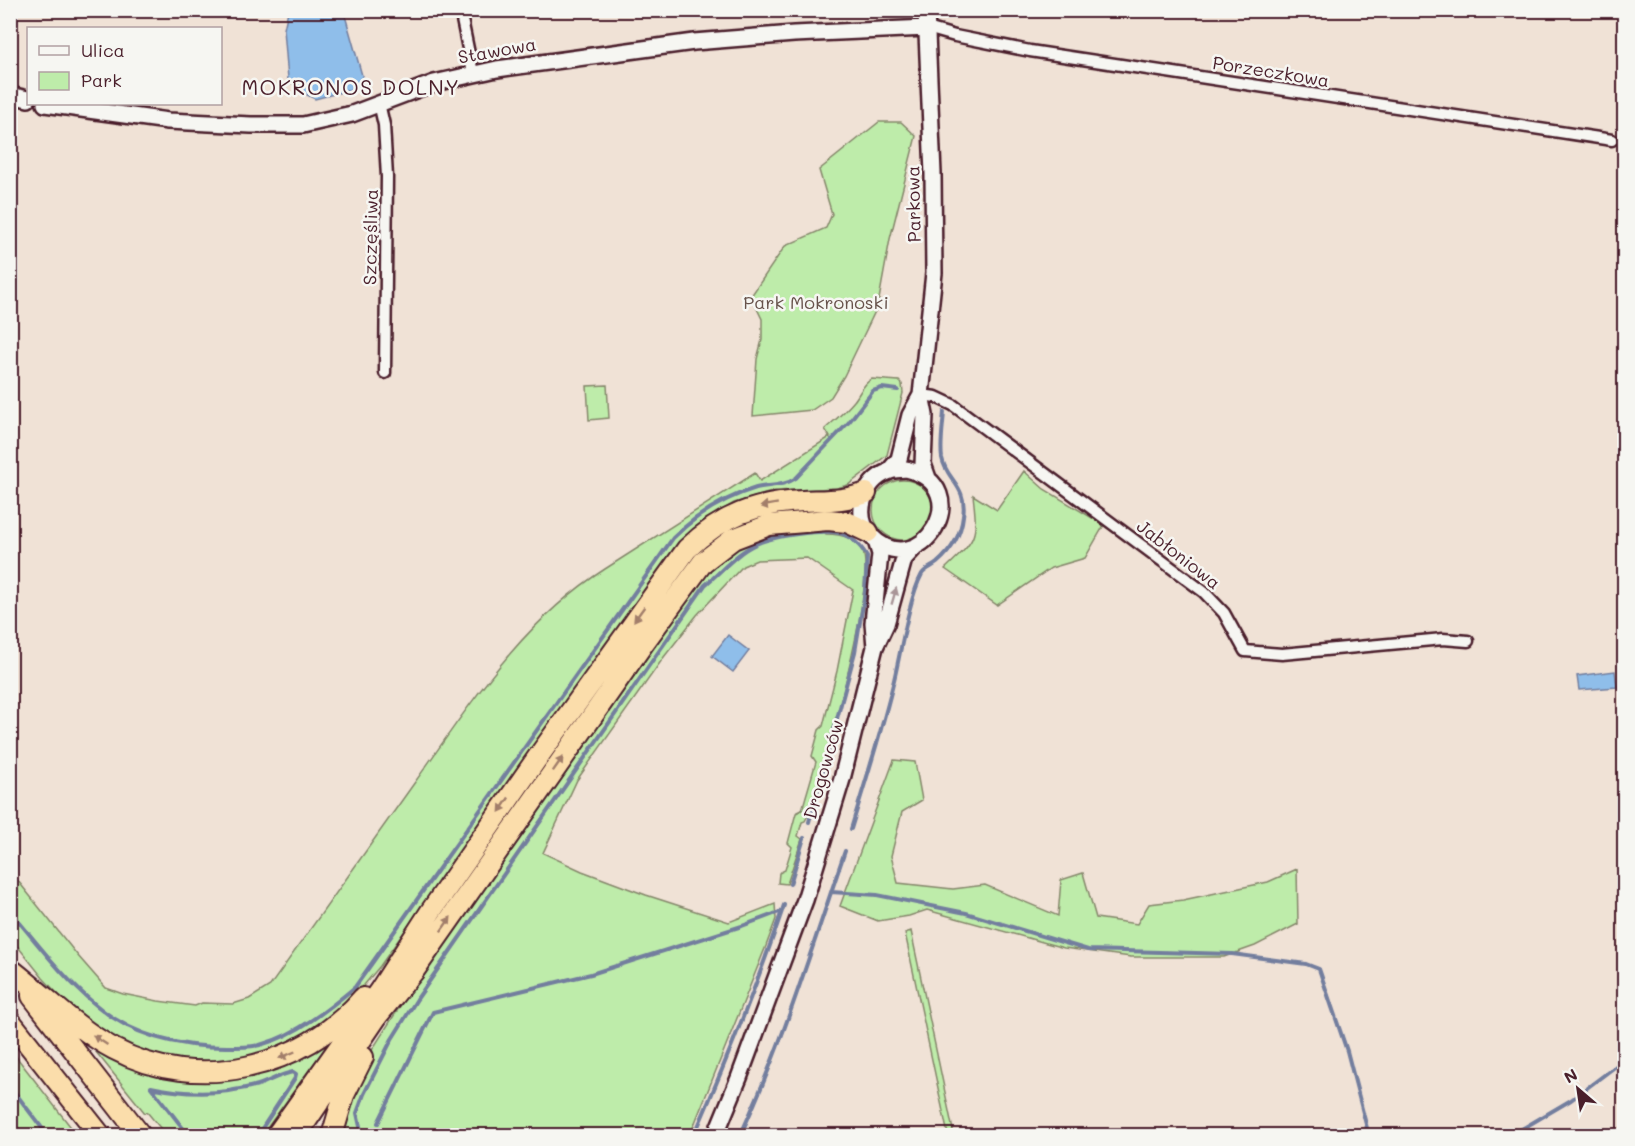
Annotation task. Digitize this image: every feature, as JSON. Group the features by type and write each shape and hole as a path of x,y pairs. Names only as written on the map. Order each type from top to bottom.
{"highway":[{"path":"276,1136 384,985 431,911 622,638 693,543 726,519 762,506 799,501 848,499 866,493"},
{"path":"297,1136 378,1015 412,972 703,562 733,539 770,525 828,520 847,522 872,537"},
{"path":"12,969 81,1027 114,1049 152,1064 178,1069 234,1070 260,1065 285,1056 311,1043 331,1028 361,1000 431,911"},
{"path":"12,969 141,1136"},
{"path":"332,1136 344,1095 355,1071 412,972"},
{"path":"10,1021 101,1136"}],"main road":[{"name":"Parkowa","path":"926,10 933,174 934,273 921,395 925,415 923,464 928,478"},
{"name":"Stawowa","path":"52,105 168,121 251,126 303,124 352,114 434,83 473,73 674,44 803,34 927,28"},
{"path":"10,95 27,99"},
{"name":"Parkowa","path":"888,471 899,459 910,415 921,395"},
{"path":"906,469 928,478 939,493 942,508 939,523 930,536 915,547 904,550 889,549 872,537 862,519 861,505 873,482 888,471 906,469"},
{"name":"Drogowców","path":"872,537 880,554 873,623 874,647"},
{"name":"Drogowców","path":"715,1136 805,900 842,779 874,647 886,624 904,559 915,547"}],"street":[{"path":"460,10 473,73"},
{"name":"Porzeczkowa","path":"927,28 955,36 1072,58 1612,140"},
{"name":"Szczęśliwa","path":"379,103 384,125 387,177 385,373"},
{"name":"Jabłoniowa","path":"921,395 936,397 953,405 1204,592 1224,613 1245,651 1282,654 1443,639 1468,640"}],"green space":[{"name":"Park Mokronoski","path":"879,122 901,122 916,136 890,239 878,305 844,376 831,397 812,410 753,416 757,359 762,340 762,319 751,296 785,246 826,228 832,214 819,170"},
{"path":"872,379 899,381 902,384 903,393 887,455 848,485 837,488 775,491 734,503 702,522 676,546 380,966 349,1003 309,1034 252,1058 193,1063 139,1052 107,1036 70,1007 11,938 10,871 106,988 123,994 195,1006 202,1003 233,1004 249,999 270,986 478,694 523,639 575,590 605,569 755,473 760,481 830,437 825,429 847,409"},
{"path":"607,385 609,418 589,420 587,386"},
{"path":"1024,471 1044,489 1104,525 1085,558 1051,568 997,605 945,569 964,551 973,537 975,520 973,495 997,510"},
{"path":"903,480 924,489 933,510 924,531 903,540 882,531 873,510 882,489"},
{"path":"825,528 826,534 846,537 862,550 865,569 863,598 836,720 810,814 802,822 798,836 802,839 787,884 778,883 779,873 785,870 792,847 788,843 796,813 802,810 816,762 812,756 819,730 823,726 837,671 853,590 807,558 757,560 743,566 697,615 664,657 577,780 543,853 582,871 646,895 729,922 775,904 776,919 690,1135 339,1136 370,1053 413,986 707,570 731,550 774,532"},
{"path":"894,760 915,762 922,800 902,812 891,856 898,883 953,889 985,885 1058,916 1061,880 1083,873 1096,918 1137,924 1149,904 1183,900 1268,882 1297,869 1298,924 1255,946 1224,957 1131,957 1064,948 927,910 909,916 878,921 840,906"},
{"path":"911,931 954,1135 948,1135 905,933"},
{"path":"333,1037 262,1135 166,1135 147,1112 145,1113 96,1052 99,1049 187,1077"},
{"path":"11,1050 77,1135 24,1135 11,1119"}],"water":[{"path":"334,10 344,12 365,86 315,99 301,92 288,79 284,29 288,11"},
{"path":"728,635 749,651 733,672 712,656"},
{"path":"1615,671 1617,687 1579,690 1577,676"}],"waterway":[{"path":"10,911 84,995 110,1016 141,1032 191,1045 245,1047 275,1040 300,1028 355,987 673,538 691,521 722,502 756,488 792,481 849,422 873,391 882,388 898,390"},
{"path":"851,829 874,755 917,584 923,572 937,563 951,548 962,523 964,506 960,490 944,466 942,458 944,412"},
{"path":"361,1131 357,1113 364,1094 392,1039 417,999 705,585 736,557 763,541 785,536 831,532 844,534 852,539 867,556 865,592 855,652 809,822"},
{"path":"790,884 804,838"},
{"path":"740,1136 783,1031 845,851"},
{"path":"831,892 877,895 966,913 1088,950 1232,954 1306,964 1319,969 1347,1051 1369,1136"},
{"path":"378,1123 433,1012 591,974 742,926 782,911 784,905"},
{"path":"694,1136 762,968 782,911"},
{"path":"1510,1136 1571,1100 1624,1060"},
{"path":"189,1136 151,1087 191,1093 218,1092 258,1085 293,1072 296,1074 295,1078 257,1136"},
{"path":"10,1086 48,1136"}],"district":[{"name":"MOKRONOS DOLNY","path":"351,86"}]}
